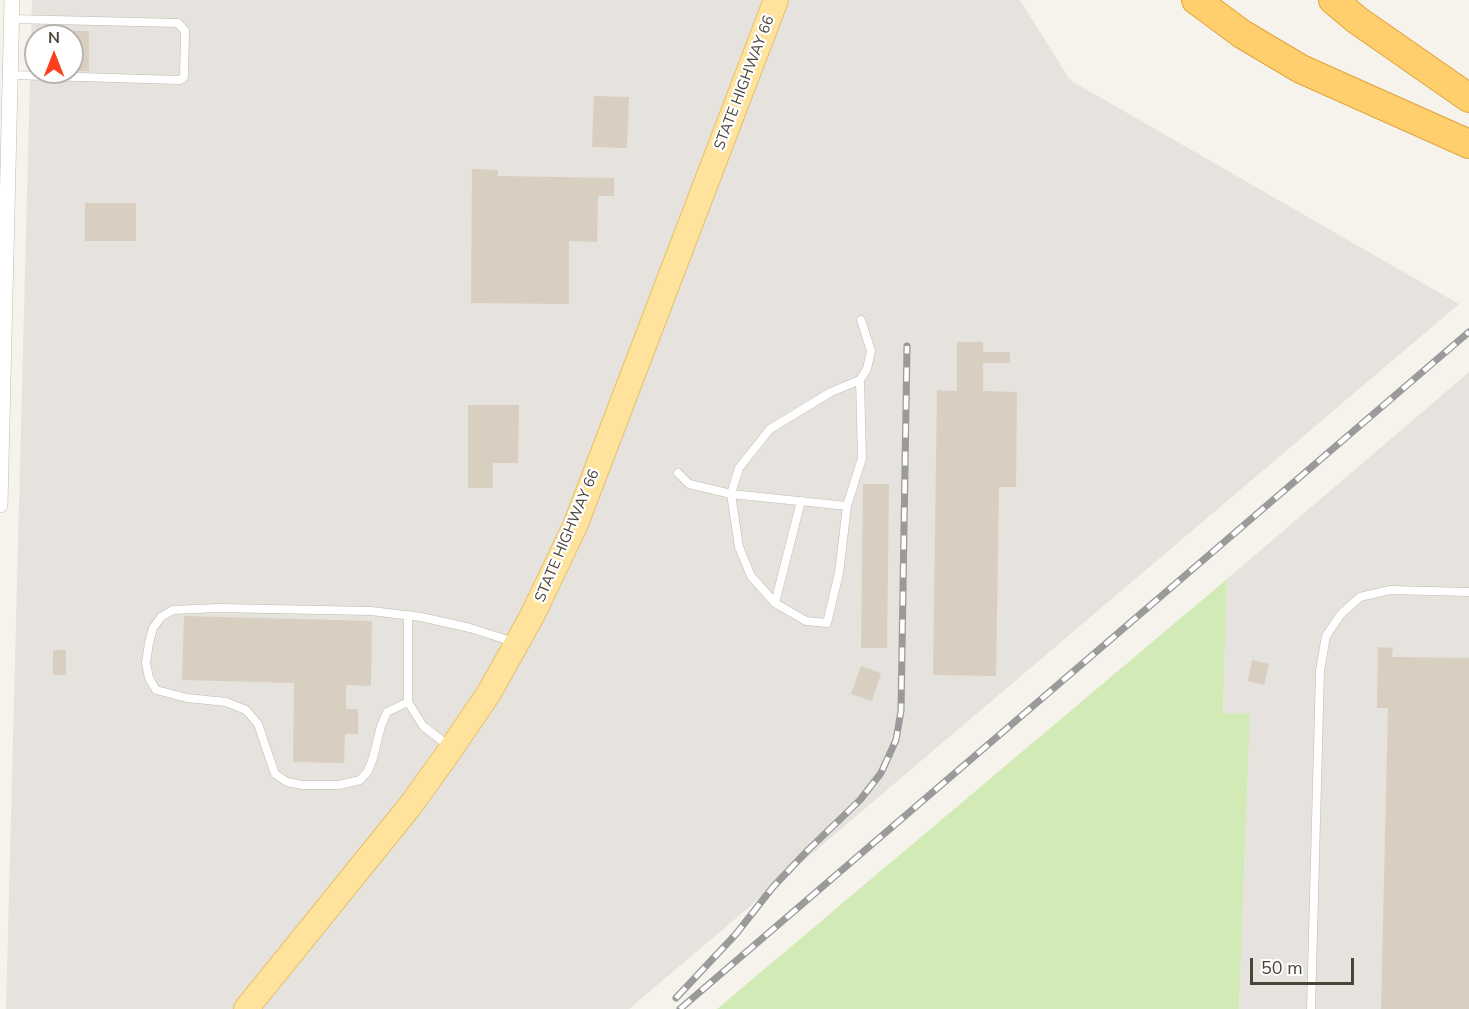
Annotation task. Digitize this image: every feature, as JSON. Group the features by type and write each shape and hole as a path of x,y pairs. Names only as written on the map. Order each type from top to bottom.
{"highway":[{"path":"1196,0 1242,33 1301,69 1469,144"},
{"path":"1333,0 1357,20 1469,98"}],"main road":[{"name":"STATE HIGHWAY 66","path":"246,1009 410,806 489,693 518,644 553,576 575,526 776,0"}],"street":[{"path":"0,505 5,92 11,75 6,40 12,19 12,0"}],"lane":[{"path":"11,75 180,80 184,77 185,31 178,23 12,19"},
{"path":"860,380 831,392 770,429 739,468 731,494 739,547 751,576 775,603 806,621 827,623 839,573 847,506 861,458 860,380 867,369 871,351 861,320"},
{"path":"678,473 689,484 731,494 847,506"},
{"path":"775,603 801,501"},
{"path":"1311,1009 1320,671 1326,636 1341,614 1360,597 1390,590 1469,592"},
{"path":"408,702 387,712 381,726 374,758 368,771 360,780 339,784 287,782 275,774 258,724 246,710 225,702 187,698 156,690 149,678 146,663 153,628 161,617 173,610 218,608 371,611 408,615 470,628 518,644"},
{"path":"408,615 408,702 423,726 452,748"}],"shaded area":[{"path":"32,0 1020,0 1070,80 1459,304 629,1009 6,1009 30,84 84,84 84,24 31,24"},
{"path":"1469,372 1469,1009 1239,1009 1250,714 1223,714 1227,579"}],"green space":[{"path":"1227,579 1223,713 1250,714 1239,1009 717,1009"}],"building":[{"path":"84,31 89,31 89,71 84,71"},
{"path":"594,96 629,97 627,148 592,147"},
{"path":"472,169 498,170 498,176 614,178 614,196 598,196 597,242 569,241 569,304 471,303"},
{"path":"85,203 136,203 136,241 85,241"},
{"path":"957,342 983,342 983,352 1010,352 1010,363 983,363 983,391 1017,392 1016,487 999,487 996,676 933,675 937,390 957,391"},
{"path":"468,405 519,405 518,463 493,463 493,488 468,488"},
{"path":"863,484 889,484 887,648 861,648"},
{"path":"184,616 372,621 371,686 346,685 346,709 358,709 358,734 345,734 344,763 293,762 294,683 182,680"},
{"path":"1378,647 1393,648 1392,657 1469,658 1469,1009 1381,1009 1388,708 1377,708"},
{"path":"53,650 66,650 66,675 53,675"},
{"path":"1252,660 1269,664 1264,685 1248,681"},
{"path":"861,666 881,673 872,701 851,694"}],"railway":[{"path":"680,1009 1469,332"},
{"path":"676,998 736,934 773,887 860,800 881,773 896,740 901,711 907,346"}]}
